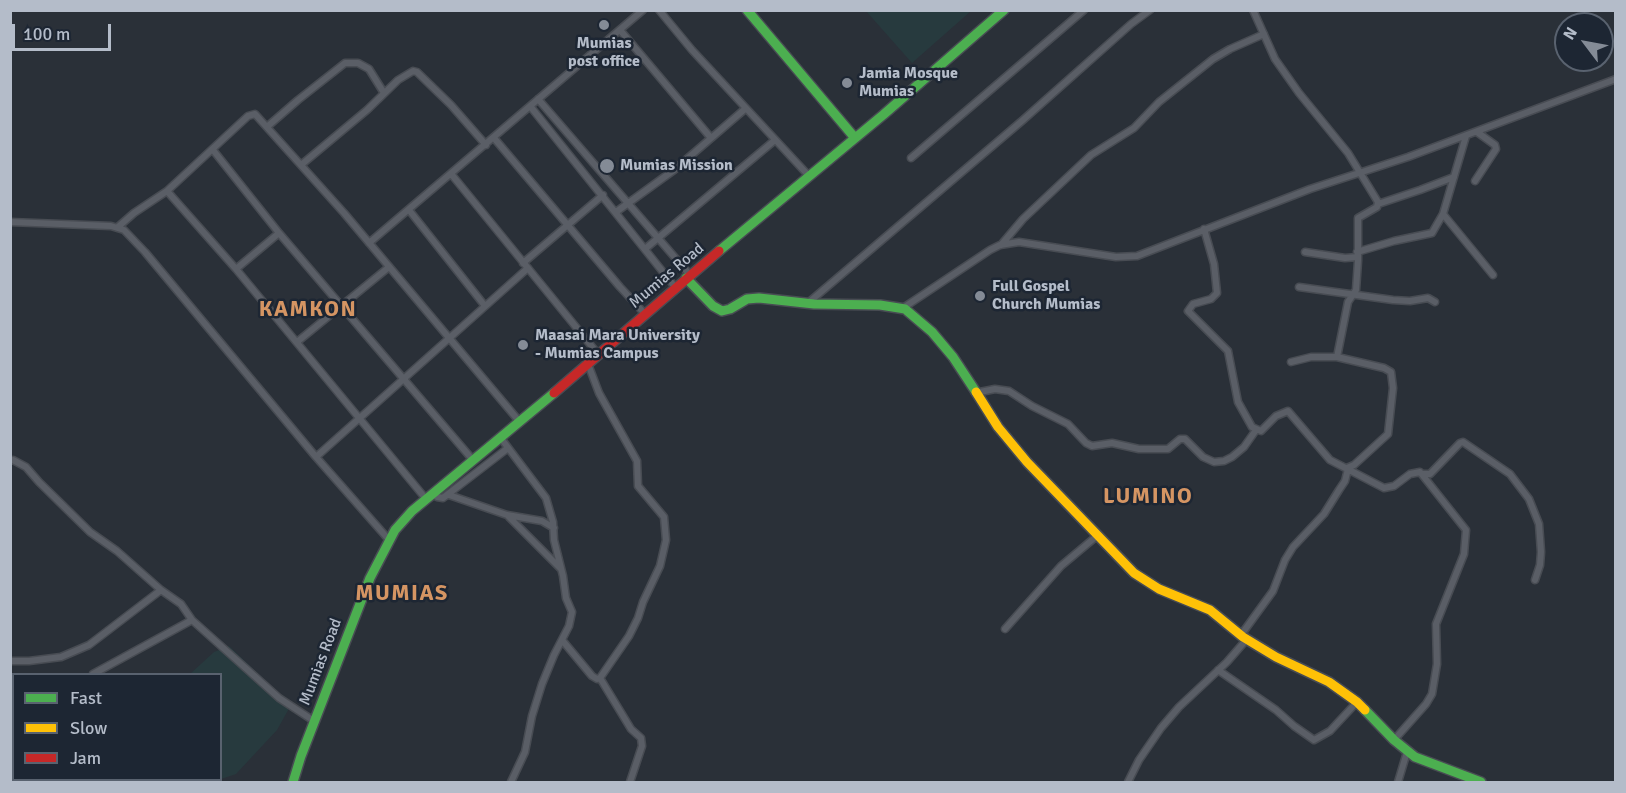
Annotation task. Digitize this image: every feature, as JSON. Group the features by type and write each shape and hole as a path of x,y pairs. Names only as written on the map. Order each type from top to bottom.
{"street":[{"path":"369,243 452,175 643,10"},
{"path":"659,10 745,109 809,176"},
{"path":"747,10 855,138"},
{"name":"Mumias Road","path":"293,783 314,721 370,578 405,519 472,459 588,364 675,287 855,138 1004,10"},
{"path":"911,158 1084,10"},
{"path":"808,303 1023,120 1139,13 1150,10"},
{"path":"1253,10 1275,59 1348,153 1378,204"},
{"path":"620,30 711,138"},
{"path":"1000,245 1023,219 1091,155 1134,128 1159,102 1213,59 1264,34"},
{"path":"268,126 316,84 345,63 358,63 369,69 384,93"},
{"path":"300,165 403,76 415,71 451,105 486,145"},
{"path":"903,308 1000,245 1019,242 1090,254 1128,257 1154,250 1204,229 1359,172 1477,132 1616,79"},
{"path":"538,99 630,204 713,306 722,310 730,309 751,298 768,298 808,303 903,308 911,313 954,357 998,427 1027,462 1122,562 1146,582 1210,610 1244,637 1284,662 1329,682 1357,702 1407,752 1421,761 1481,783"},
{"path":"530,106 675,287"},
{"path":"616,212 674,170 745,109"},
{"path":"118,227 134,213 167,192 250,114 258,115 519,421"},
{"path":"1475,182 1496,149 1495,145 1477,132"},
{"path":"1305,252 1345,258 1394,240 1430,234 1443,214 1466,136"},
{"path":"494,138 645,314"},
{"path":"645,249 775,140"},
{"path":"213,150 279,233 472,459"},
{"path":"452,175 598,354"},
{"path":"1337,357 1348,302 1356,290 1358,217 1377,207 1378,204 1454,177"},
{"path":"167,192 236,269 359,417 429,496 441,499 449,495 508,448"},
{"path":"316,457 485,306 567,225 603,195"},
{"path":"409,210 485,306"},
{"path":"1443,214 1493,275"},
{"path":"10,222 118,227 127,232 316,457 390,541"},
{"path":"1204,229 1214,264 1216,293 1212,299 1193,304 1188,311 1231,356 1238,402 1256,430"},
{"path":"236,269 279,233"},
{"path":"297,342 389,267"},
{"path":"1299,287 1402,300 1428,298 1435,302"},
{"path":"1291,362 1311,357 1337,357 1388,369 1391,372 1393,382 1387,435 1354,465 1347,468"},
{"path":"588,364 599,393 637,461 638,486 662,512 667,533 660,566 638,618 629,636 600,678"},
{"path":"975,393 1000,388 1009,391 1032,406 1068,424 1086,443 1092,446 1112,443 1139,449 1168,449 1184,438 1203,457 1214,462 1232,457 1244,447 1256,430 1263,429 1276,416 1288,411 1324,456 1338,466 1347,468 1384,488 1394,486 1418,471 1423,474 1464,526 1466,539 1464,554 1436,621 1437,664 1432,694 1394,740"},
{"path":"500,437 546,498 554,528 566,598 572,616 542,684 532,716 525,752 511,783"},
{"path":"1423,474 1430,474 1463,442 1510,474 1529,499 1539,524 1541,552 1535,580"},
{"path":"10,461 13,460 26,466 39,483 90,532 117,551 161,590 182,604 192,620 279,698 314,721"},
{"path":"1128,783 1139,760 1161,728 1179,707 1218,670 1244,637 1273,591 1285,560 1293,547 1324,514 1343,485 1347,468"},
{"path":"449,495 507,515 542,521 554,528"},
{"path":"507,515 562,569"},
{"path":"1005,629 1061,566 1098,535"},
{"path":"10,661 61,657 89,645 161,590"},
{"path":"97,673 192,620"},
{"path":"562,640 592,676 600,678"},
{"path":"1218,670 1276,710 1314,740 1330,731 1357,702"},
{"path":"600,678 631,729 641,738 642,746 630,783"},
{"path":"1398,783 1407,752"}],"green space":[{"path":"866,11 971,11 912,63"},
{"path":"229,646 291,705 277,730 236,774 222,779 222,673 191,673 214,652"}],"traffic: fast":[{"path":"747,10 855,138"},
{"path":"719,251 883,115 1004,10"},
{"path":"686,278 713,306 722,311 747,299 759,298 814,304 880,305 905,309 932,332 953,357 976,392"},
{"path":"293,782 370,578 395,530 412,511 554,393"},
{"path":"1365,710 1394,740 1415,757 1481,782"}],"traffic: slow":[{"path":"976,392 998,427 1027,462 1134,573 1159,589 1210,610 1243,637 1276,657 1329,682 1365,710"}],"traffic: jam":[{"path":"554,393 719,251"}],"place":[{"name":"Mumias post office","path":"604,25"},
{"name":"Jamia Mosque Mumias","path":"847,83"},
{"name":"Mumias Mission","path":"607,166"},
{"name":"Full Gospel Church Mumias","path":"980,296"},
{"name":"Maasai Mara University - Mumias Campus","path":"523,345"}],"district":[{"name":"KAMKON","path":"308,310"},
{"name":"LUMINO","path":"1148,497"},
{"name":"MUMIAS","path":"402,594"}]}
